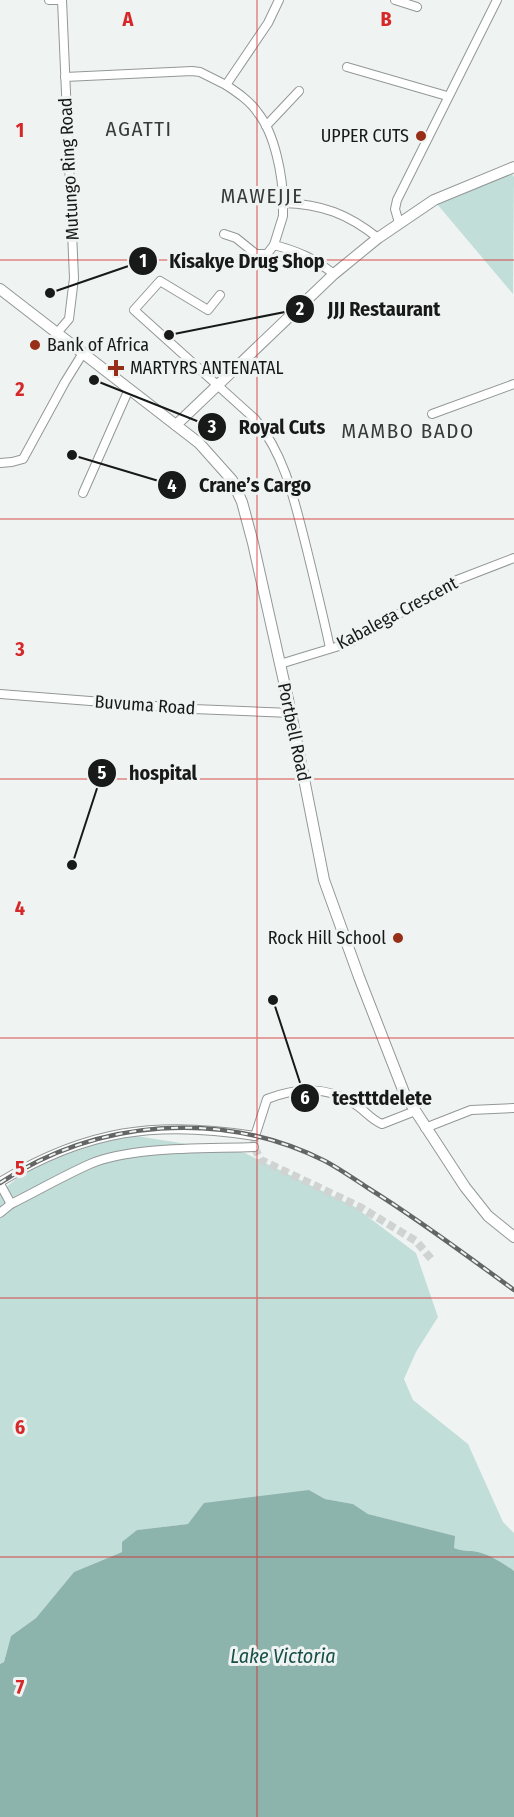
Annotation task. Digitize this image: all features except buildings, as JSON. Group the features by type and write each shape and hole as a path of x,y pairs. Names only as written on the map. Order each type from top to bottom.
{"main road":[{"path":"176,425 334,274 378,238 435,200 514,167"},
{"name":"Portbell Road","path":"0,289 199,443 231,480 242,502 280,664 324,880 395,1072 425,1128 471,1196 488,1216 514,1237"}],"street":[{"path":"49,0 62,0"},
{"name":"Mutungo Ring Road","path":"57,333 69,319 74,278 62,0"},
{"path":"226,85 268,23 279,0"},
{"path":"395,0 417,7"},
{"path":"399,223 395,209 397,200 497,0"},
{"path":"347,67 447,96"},
{"path":"64,77 192,71 200,72 226,85 244,98 259,114 266,126 283,183 283,216 274,245 267,254 256,254 236,238 224,234"},
{"path":"266,126 299,91"},
{"path":"283,203 309,204 330,210 358,223 378,238"},
{"path":"274,245 315,259 334,274"},
{"path":"220,295 208,310 160,281 134,310 260,425 282,464 294,496 330,648"},
{"path":"0,463 23,459 83,353"},
{"path":"432,414 514,384"},
{"path":"83,494 129,389"},
{"name":"Kabalega Crescent","path":"280,664 349,642 457,580 514,558"},
{"name":"Buvuma Road","path":"0,694 194,709 291,713"},
{"path":"11,1204 0,1183 33,1162 108,1135 168,1128 210,1130 255,1136 267,1099 282,1093 310,1090 331,1092 351,1102 382,1124 415,1111"},
{"path":"425,1128 471,1110 514,1108"},
{"path":"0,1213 11,1204 91,1164 132,1154 254,1147"}],"shaded area":[{"path":"510,171 514,177 513,294 437,204"},
{"path":"117,1133 245,1153 355,1207 416,1253 438,1317 416,1352 404,1379 413,1400 468,1444 503,1522 514,1533 514,1571 483,1553 454,1548 454,1536 368,1514 353,1504 325,1499 309,1490 188,1524 137,1530 122,1552 74,1572 36,1618 11,1636 4,1662 0,1664 0,1192 30,1168"}],"water":[{"name":"Lake Victoria","path":"309,1490 325,1499 353,1504 368,1514 455,1536 454,1548 483,1553 514,1571 514,1817 0,1817 0,1664 4,1662 11,1636 36,1618 74,1572 122,1552 122,1542 137,1530 188,1524 204,1503"}],"tunnel":[{"path":"255,1136 254,1147 261,1160 360,1207 416,1241 433,1261"}],"railway":[{"path":"0,1183 38,1162 77,1145 118,1134 160,1128 202,1128 244,1134 285,1144 331,1164 424,1225 514,1290"}],"place":[{"name":"UPPER CUTS","path":"421,136"},
{"name":"Kisakye Drug Shop","path":"50,293"},
{"name":"JJJ Restaurant","path":"169,335"},
{"name":"Bank of Africa","path":"35,345"},
{"name":"MARTYRS ANTENATAL","path":"116,368"},
{"name":"Royal Cuts","path":"94,380"},
{"name":"Crane’s Cargo","path":"72,455"},
{"name":"hospital","path":"72,865"},
{"name":"Rock Hill School","path":"398,938"},
{"name":"testttdelete","path":"273,1000"}],"district":[{"name":"AGATTI","path":"139,129"},
{"name":"MAWEJJE","path":"262,196"},
{"name":"MAMBO BADO","path":"408,431"}]}
